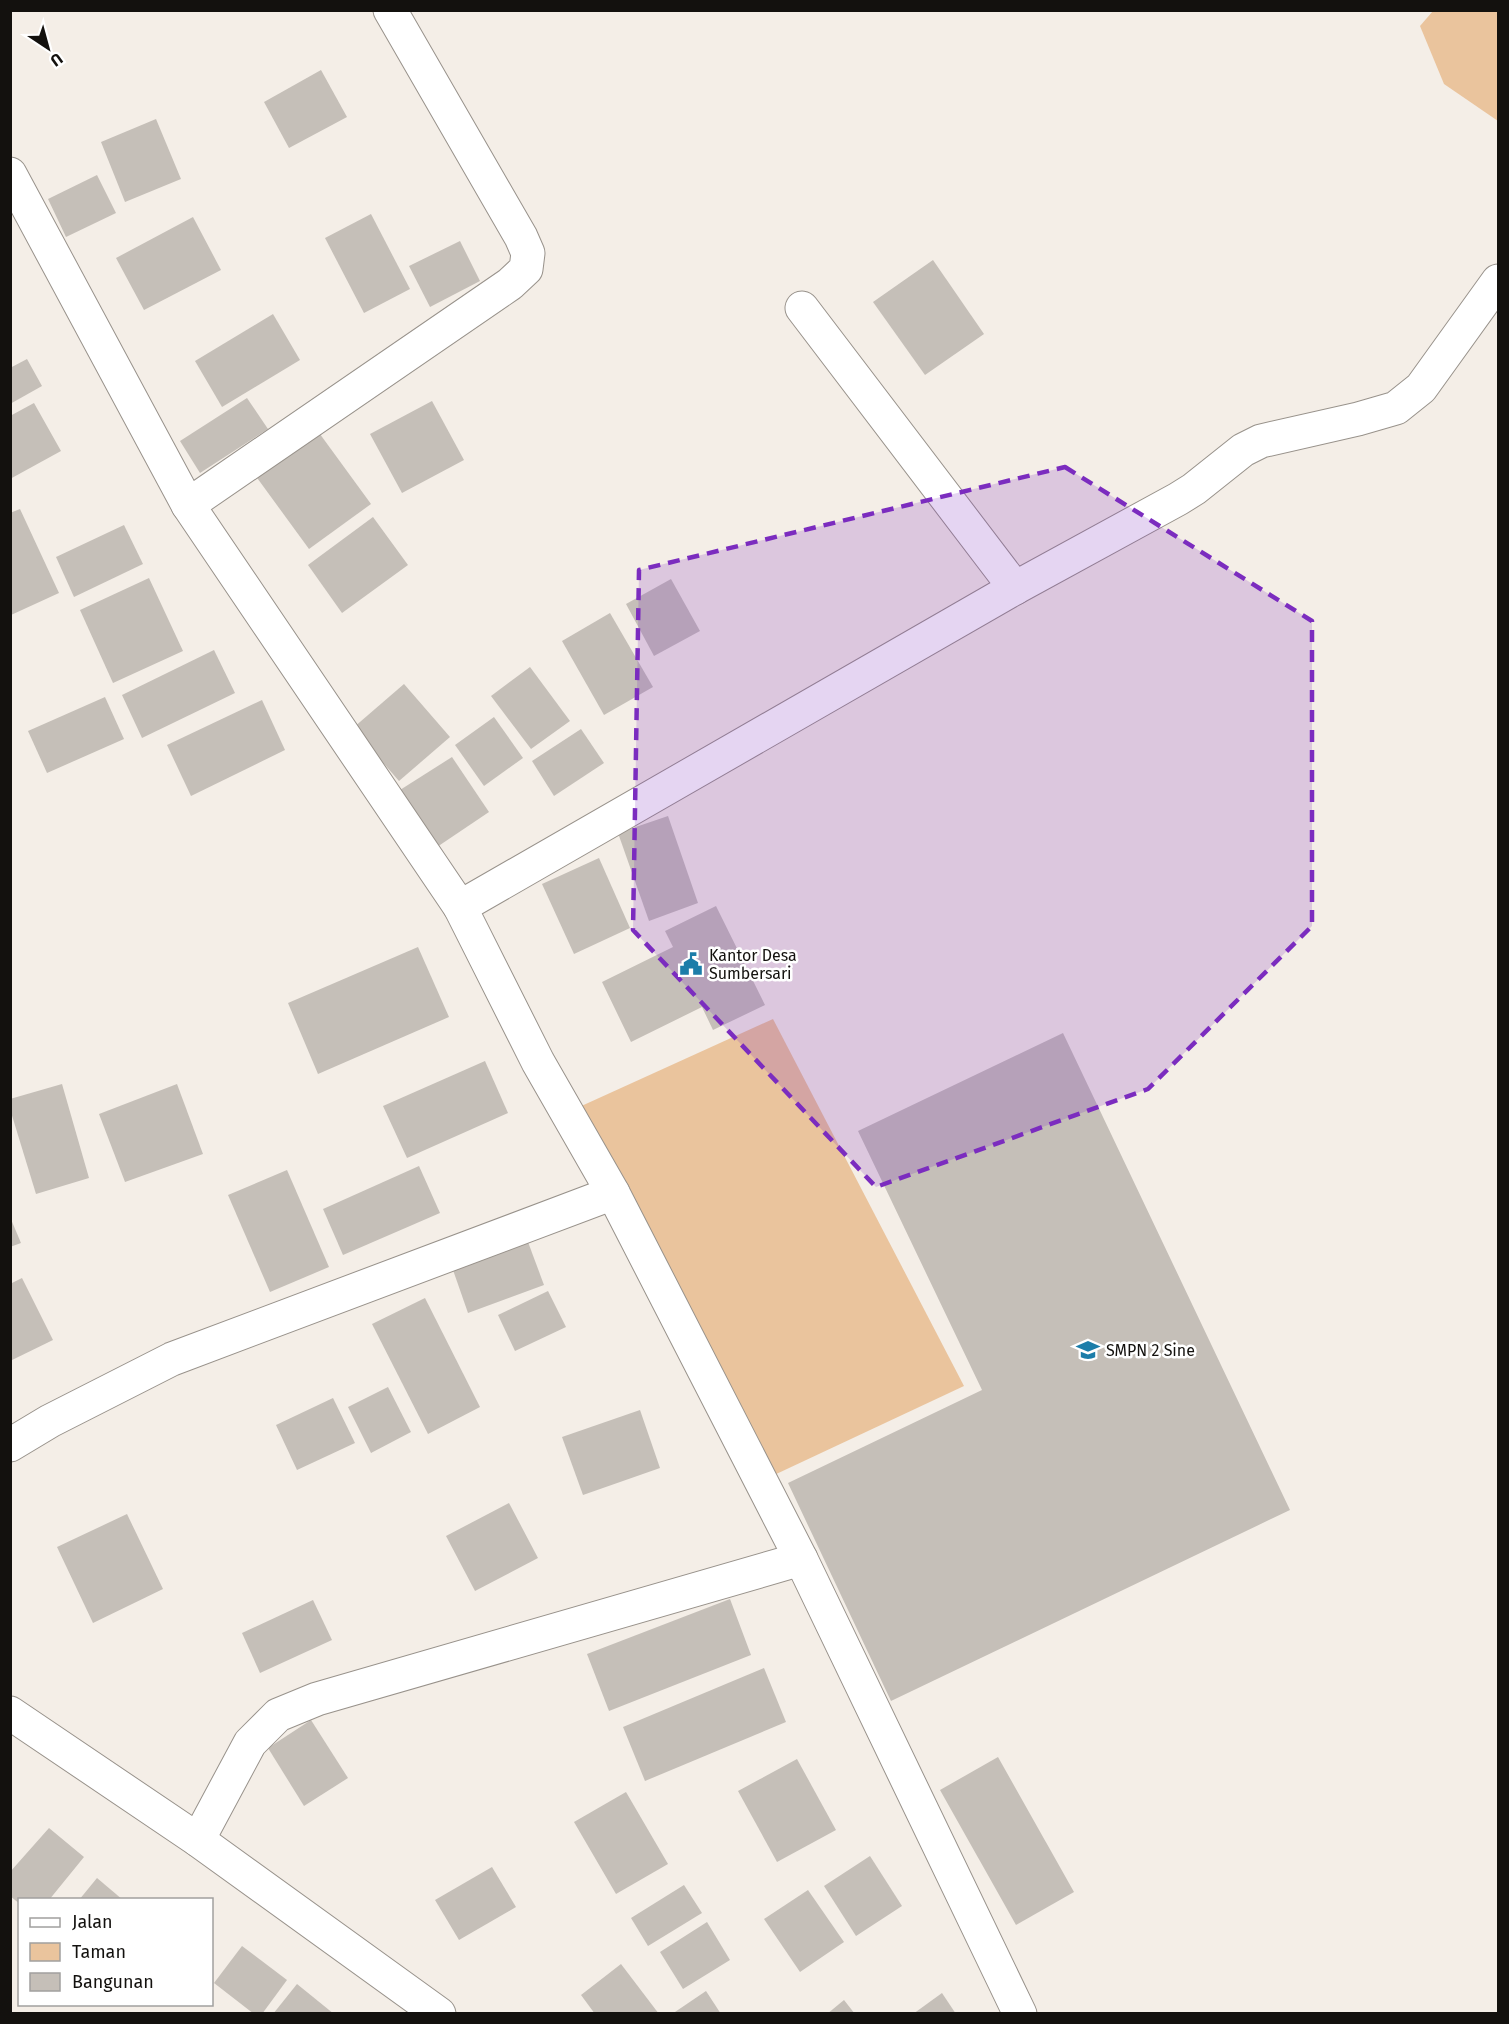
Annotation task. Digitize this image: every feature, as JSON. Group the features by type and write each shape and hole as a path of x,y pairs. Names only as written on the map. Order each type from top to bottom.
{"street":[{"path":"188,505 510,284 526,269 528,253 521,237 390,10"},
{"path":"10,174 188,505 460,907 538,1062 613,1193 801,1558 1020,2013"},
{"path":"460,907 1015,588 1178,499 1243,450 1261,441 1396,408 1421,388 1498,281"},
{"path":"802,308 1015,588"},
{"path":"10,1445 50,1421 172,1359 613,1193"},
{"path":"198,1840 250,1743 278,1715 317,1699 801,1558"},
{"path":"10,1713 198,1840 439,2013"}],"highlighted area":[{"path":"1065,467 1312,621 1312,926 1148,1089 876,1187 633,930 639,570"}],"green space":[{"path":"1433,11 1498,11 1498,121 1444,84 1420,26"},
{"path":"773,1019 964,1386 772,1476 577,1108"}],"building":[{"path":"321,70 347,117 289,148 264,102"},
{"path":"156,119 181,179 125,202 101,142"},
{"path":"97,175 116,213 66,237 48,199"},
{"path":"371,214 410,289 364,313 325,238"},
{"path":"193,217 221,270 144,310 116,258"},
{"path":"460,241 480,281 430,307 409,266"},
{"path":"933,260 984,334 925,375 873,302"},
{"path":"273,314 300,360 222,407 195,361"},
{"path":"27,359 42,386 10,404 10,368"},
{"path":"247,398 268,429 200,473 180,441"},
{"path":"432,401 464,460 402,493 370,434"},
{"path":"34,403 61,451 10,479 10,416"},
{"path":"317,430 371,504 309,549 255,475"},
{"path":"20,509 59,593 11,615 10,513"},
{"path":"373,517 408,565 342,613 308,565"},
{"path":"124,525 143,564 74,597 56,557"},
{"path":"149,578 183,651 113,683 80,610"},
{"path":"671,579 700,631 654,656 626,604"},
{"path":"610,613 653,687 604,715 562,641"},
{"path":"214,650 235,693 142,738 122,695"},
{"path":"530,667 570,721 531,749 491,696"},
{"path":"404,684 450,737 399,781 353,728"},
{"path":"105,697 124,739 47,773 28,731"},
{"path":"262,700 285,750 191,796 167,745"},
{"path":"494,717 523,758 484,786 455,745"},
{"path":"581,729 604,763 554,796 532,761"},
{"path":"452,757 489,812 437,847 400,790"},
{"path":"668,816 698,903 649,921 618,833"},
{"path":"599,858 630,928 574,954 542,884"},
{"name":"Kantor Desa Sumbersari","path":"716,906 765,1005 713,1030 702,1007 631,1042 602,982 673,947 665,931"},
{"path":"418,947 449,1017 318,1074 288,1003"},
{"name":"SMPN 2 Sine","path":"1063,1033 1290,1510 891,1701 788,1483 982,1390 858,1131"},
{"path":"485,1061 508,1113 407,1158 383,1106"},
{"path":"62,1084 89,1178 36,1194 10,1109 10,1099"},
{"path":"177,1084 203,1154 125,1182 99,1114"},
{"path":"419,1166 440,1213 343,1255 323,1209"},
{"path":"287,1170 329,1267 270,1292 228,1195"},
{"path":"10,1217 21,1243 10,1247"},
{"path":"528,1242 544,1285 468,1313 453,1270"},
{"path":"22,1278 53,1340 10,1361 10,1284"},
{"path":"548,1291 566,1327 515,1351 498,1315"},
{"path":"425,1298 480,1407 428,1434 372,1324"},
{"path":"388,1387 411,1432 371,1453 348,1407"},
{"path":"333,1398 355,1443 297,1470 276,1425"},
{"path":"640,1410 660,1468 583,1495 562,1437"},
{"path":"509,1503 538,1558 475,1591 446,1536"},
{"path":"127,1514 163,1589 93,1623 57,1547"},
{"path":"730,1599 751,1655 609,1711 587,1654"},
{"path":"313,1600 332,1640 260,1673 242,1633"},
{"path":"764,1668 786,1722 645,1781 623,1727"},
{"path":"311,1720 348,1778 304,1806 268,1748"},
{"path":"998,1757 1074,1892 1016,1925 940,1790"},
{"path":"797,1759 836,1830 777,1862 738,1791"},
{"path":"626,1792 668,1864 616,1894 574,1822"},
{"path":"49,1828 84,1857 51,1898 18,1898 18,1902 10,1896 10,1872"},
{"path":"870,1856 902,1906 856,1936 824,1886"},
{"path":"492,1867 516,1907 459,1940 435,1900"},
{"path":"97,1878 121,1898 81,1898"},
{"path":"684,1885 702,1913 648,1946 631,1918"},
{"path":"808,1890 844,1942 800,1972 764,1919"},
{"path":"707,1922 730,1960 683,1989 660,1952"},
{"path":"242,1946 287,1980 262,2014 254,2014 214,1983"},
{"path":"621,1964 659,2014 595,2014 581,1995"},
{"path":"297,1984 334,2014 273,2014"},
{"path":"706,1991 721,2014 672,2014"},
{"path":"942,1993 956,2014 913,2014"},
{"path":"844,2000 855,2014 827,2014"}],"place":[{"name":"Kantor Desa Sumbersari","path":"691,964"},
{"name":"SMPN 2 Sine","path":"1088,1350"}]}
